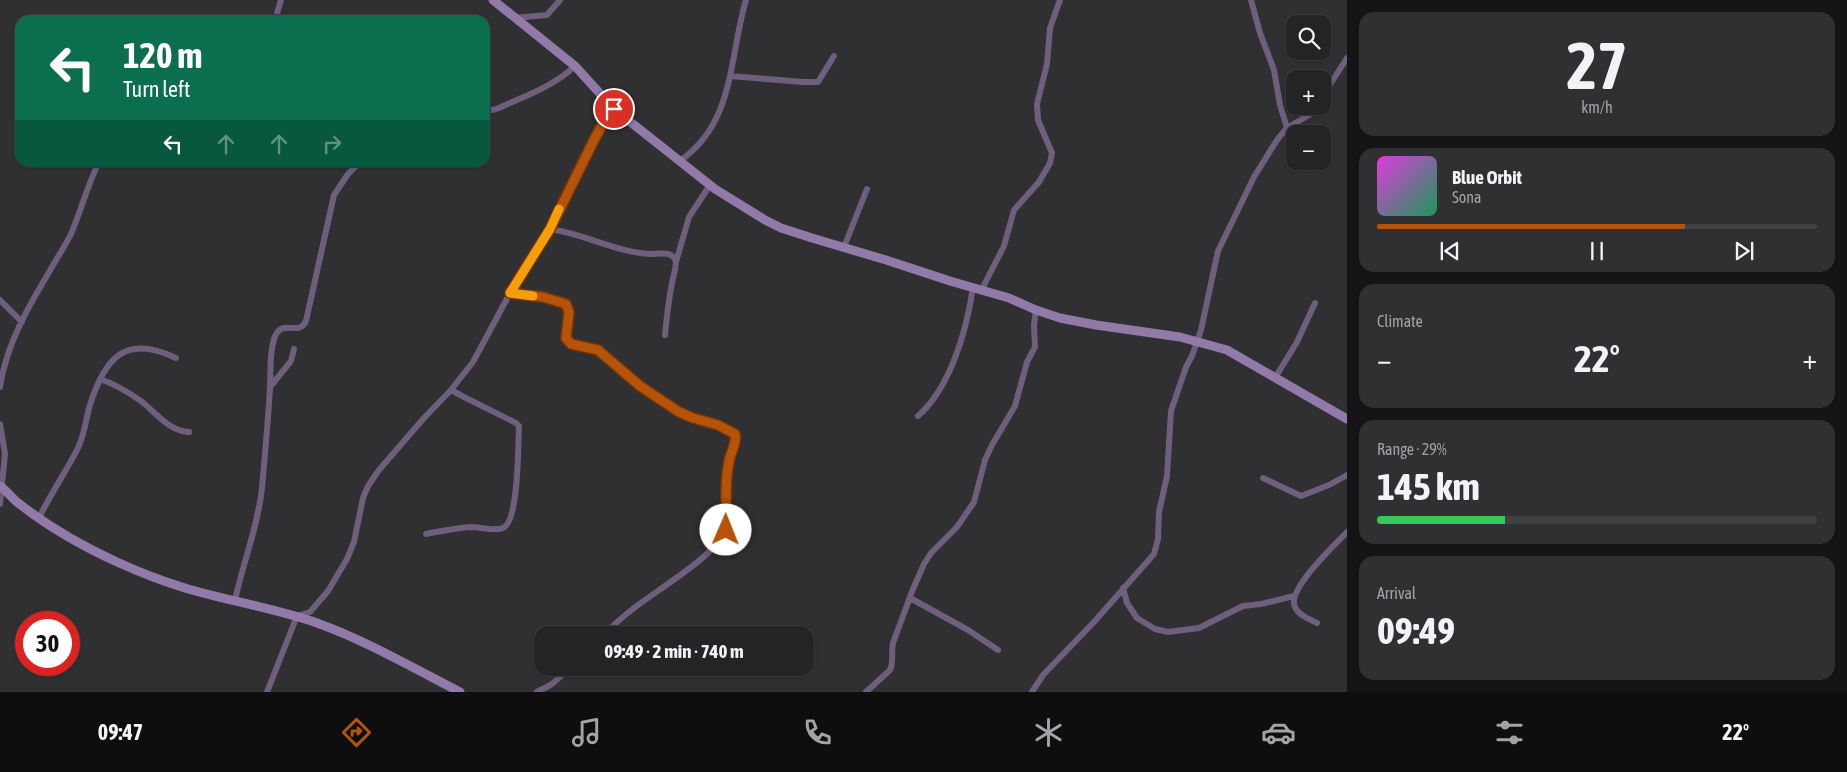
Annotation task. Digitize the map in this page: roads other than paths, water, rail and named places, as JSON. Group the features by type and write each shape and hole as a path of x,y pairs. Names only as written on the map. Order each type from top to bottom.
{"street":[{"path":"276,15 281,0"},
{"path":"493,0 575,66 614,109 710,185 738,205 773,224 1009,298 1060,318 1144,331 1227,350 1347,419"},
{"path":"514,18 548,15 560,0"},
{"path":"680,160 693,151 724,104 746,0"},
{"path":"918,416 930,405 944,380 960,344 978,288 1004,246 1014,210 1039,182 1050,163 1052,153 1038,120 1037,104 1047,64 1050,28 1060,0"},
{"path":"1251,0 1260,33 1274,70 1280,106 1286,125"},
{"path":"730,76 795,82 818,82 834,56"},
{"path":"1331,83 1347,58"},
{"path":"490,110 494,110 536,92 566,74 575,66"},
{"path":"297,616 310,612 328,591 347,559 354,542 363,498 368,486 379,470 418,424 451,390 472,362 510,293 550,229 595,138 608,115 614,109"},
{"path":"1292,125 1307,115"},
{"path":"1032,692 1043,675 1154,554 1159,512 1167,476 1171,411 1205,317 1218,251 1254,177 1286,129"},
{"path":"0,387 6,360 22,322 71,234 96,167"},
{"path":"235,600 262,491 271,357 274,338 281,328 299,329 304,326 334,195 355,167"},
{"path":"665,335 667,311 676,262 689,217 710,185"},
{"path":"844,247 867,189"},
{"path":"550,229 584,236 624,251 670,255 676,262"},
{"path":"510,293 543,297 566,304 569,312 566,338 571,344 598,350 662,402 693,418 718,425 733,432 736,436 727,475 726,530 722,538 716,546 613,626"},
{"path":"0,300 22,322"},
{"path":"1275,378 1297,342 1315,303"},
{"path":"866,692 890,670 893,643 918,576 931,553 957,528 974,502 985,460 1016,406 1027,362 1035,346 1034,325 1036,310"},
{"path":"40,518 51,493 78,447 100,379 113,360 121,352 127,350 147,349 176,358"},
{"path":"270,387 291,361 294,349"},
{"path":"100,379 140,400 171,427 189,432"},
{"path":"426,534 474,527 488,529 504,528 508,525 513,506 517,478 519,426 451,390"},
{"path":"0,424 5,454 0,504"},
{"path":"1263,478 1301,496 1329,485 1347,475"},
{"path":"1,487 15,501 88,548 151,577 185,588 297,616 363,642 460,692"},
{"path":"1316,623 1295,609 1294,596 1312,570 1347,532"},
{"path":"1123,588 1127,603 1137,618 1155,629 1168,632 1199,628 1243,606 1267,603 1294,596"},
{"path":"910,598 968,630 998,650"},
{"path":"267,692 297,616"},
{"path":"537,692 552,684 561,676"}]}
